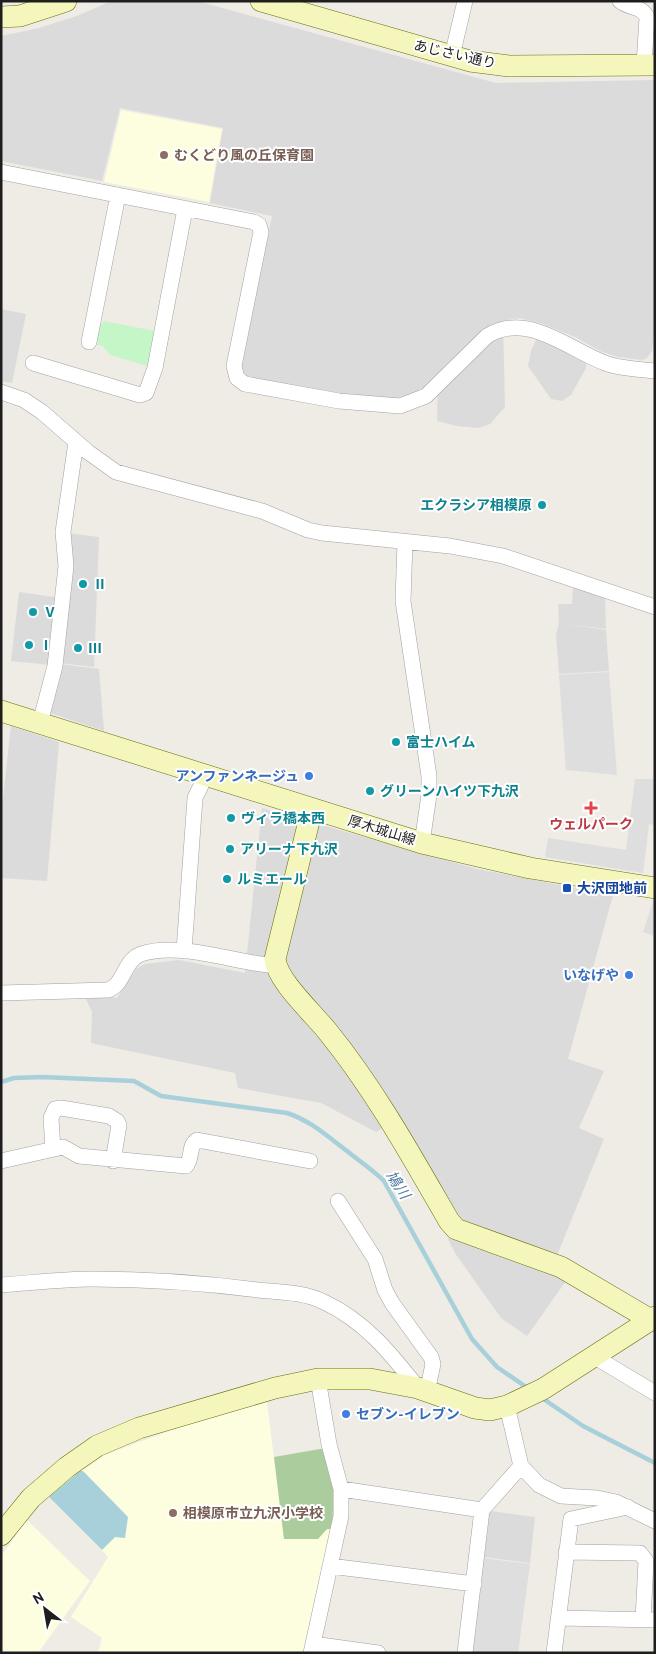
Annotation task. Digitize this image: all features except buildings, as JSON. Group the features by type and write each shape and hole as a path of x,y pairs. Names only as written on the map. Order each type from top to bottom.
{"street":[{"path":"1,17 20,16 66,1"},
{"name":"あじさい通り","path":"261,1 452,56 509,66 649,65"},
{"path":"452,56 466,1"},
{"path":"620,1 624,5 640,8 647,17 649,65"},
{"path":"1,172 254,222 259,226 261,232 234,366 237,378 245,384 339,401 400,406 426,396 487,336 498,330 518,327 543,334 608,364 655,371"},
{"path":"89,342 118,195"},
{"path":"33,363 140,395 146,393 155,368 185,209"},
{"path":"1,392 24,400 76,442 123,475 262,511 315,532 450,546 515,559 655,607"},
{"path":"40,723 55,666 66,566 62,532 76,442"},
{"path":"405,542 403,601 429,776 429,795 422,843"},
{"name":"厚木城山線","path":"1,711 422,843 530,868 655,888"},
{"path":"184,951 194,798 206,776"},
{"path":"1,1535 13,1519 51,1479 81,1456 116,1437 275,1388 318,1379 370,1379 422,1390 475,1408 490,1410 516,1403 543,1389 653,1318 561,1267 456,1229 365,1081 276,966 275,959 312,809"},
{"path":"1,993 108,990 114,988 136,957 150,953 184,951 276,966"},
{"path":"53,1149 51,1118 55,1109 61,1108 109,1116 119,1124 113,1161"},
{"path":"1,1161 63,1147 79,1156 113,1161 186,1166 189,1163 194,1142 201,1140 310,1161"},
{"path":"338,1201 375,1259 392,1303 431,1357 433,1364 422,1390"},
{"path":"1,1285 91,1279 180,1282 288,1292 323,1301 364,1327 381,1342 422,1390"},
{"path":"595,1357 655,1393"},
{"path":"318,1379 329,1444 341,1489 341,1516 312,1648 378,1653"},
{"path":"516,1403 521,1466 539,1485 560,1496 597,1498 629,1506 655,1521"},
{"path":"464,1653 482,1510 521,1466"},
{"path":"341,1489 482,1510"},
{"path":"554,1653 560,1618 570,1519 629,1506"},
{"path":"560,1618 649,1620 646,1562 640,1553 566,1552"},
{"path":"330,1566 474,1584"}],"shaded area":[{"path":"111,1 197,1 496,83 655,80 655,327 652,351 647,358 642,360 618,357 602,352 575,337 540,323 519,318 503,321 505,407 490,424 479,428 457,426 437,421 438,376 420,391 393,399 339,394 248,379 243,374 242,365 272,216 210,203 223,128 120,108 102,181 1,161 1,36 39,28 77,16"},
{"name":"むくどり風の丘保育園","path":"121,110 222,129 209,202 104,182"},
{"path":"1,309 26,314 12,383 1,381"},
{"path":"537,338 586,362 586,368 571,395 562,401 551,399 528,366 531,351"},
{"path":"67,533 99,537 94,667 60,663"},
{"path":"573,586 605,597 606,629 567,624 606,630 609,671 559,674 556,635 559,623 558,604 572,604"},
{"path":"19,592 54,597 58,602 51,665 11,661"},
{"path":"60,664 99,669 104,731 47,712"},
{"path":"609,672 617,775 566,770 559,675"},
{"path":"11,726 59,742 47,881 1,878 1,817"},
{"path":"635,779 655,779 655,825 649,824 643,873 545,857 548,838 626,850"},
{"path":"262,808 477,869 613,895 568,1059 604,1071 579,1128 604,1139 550,1273 566,1281 527,1336 501,1318 455,1253 448,1239 460,1217 399,1118 376,1132 321,1103 238,1088 235,1073 91,1043 92,1012 86,999 107,996 117,998 136,969 145,964 179,960 245,973"},
{"path":"655,899 655,936 643,932"},
{"name":"相模原市立九沢小学校","path":"267,1402 284,1539 332,1529 305,1653 98,1653 102,1638 71,1617 108,1557 49,1497 69,1479 104,1455 177,1428"},
{"path":"490,1511 535,1517 530,1563 484,1557"},
{"path":"27,1520 90,1581 38,1653 1,1653 1,1556"},
{"path":"483,1558 530,1564 518,1653 471,1653"}],"green space":[{"path":"104,321 155,331 155,368 110,355 103,346 89,342"},
{"path":"326,1448 334,1487 332,1529 327,1529 318,1539 284,1539 274,1457"}],"water":[{"path":"80,1471 83,1471 128,1517 125,1538 115,1537 102,1550 49,1497"}],"waterway":[{"name":"鳩川","path":"1,1082 14,1078 42,1077 134,1081 161,1096 287,1113 296,1116 326,1134 384,1181 472,1339 497,1367 529,1389"},
{"name":"鳩川","path":"542,1398 583,1426 655,1463"}],"place":[{"name":"むくどり風の丘保育園","path":"164,155"},
{"name":"エクラシア相模原","path":"542,505"},
{"name":"Ⅱ","path":"83,584"},
{"name":"Ⅴ","path":"33,612"},
{"name":"Ⅰ","path":"29,645"},
{"name":"Ⅲ","path":"78,648"},
{"name":"富士ハイム","path":"396,742"},
{"name":"アンファンネージュ","path":"309,776"},
{"name":"グリーンハイツ下九沢","path":"370,791"},
{"name":"ウェルパーク","path":"591,808"},
{"name":"ヴィラ橋本西","path":"231,818"},
{"name":"アリーナ下九沢","path":"230,849"},
{"name":"ルミエール","path":"227,879"},
{"name":"大沢団地前","path":"567,888"},
{"name":"いなげや","path":"629,975"},
{"name":"セブン-イレブン","path":"346,1414"},
{"name":"相模原市立九沢小学校","path":"173,1513"}]}
